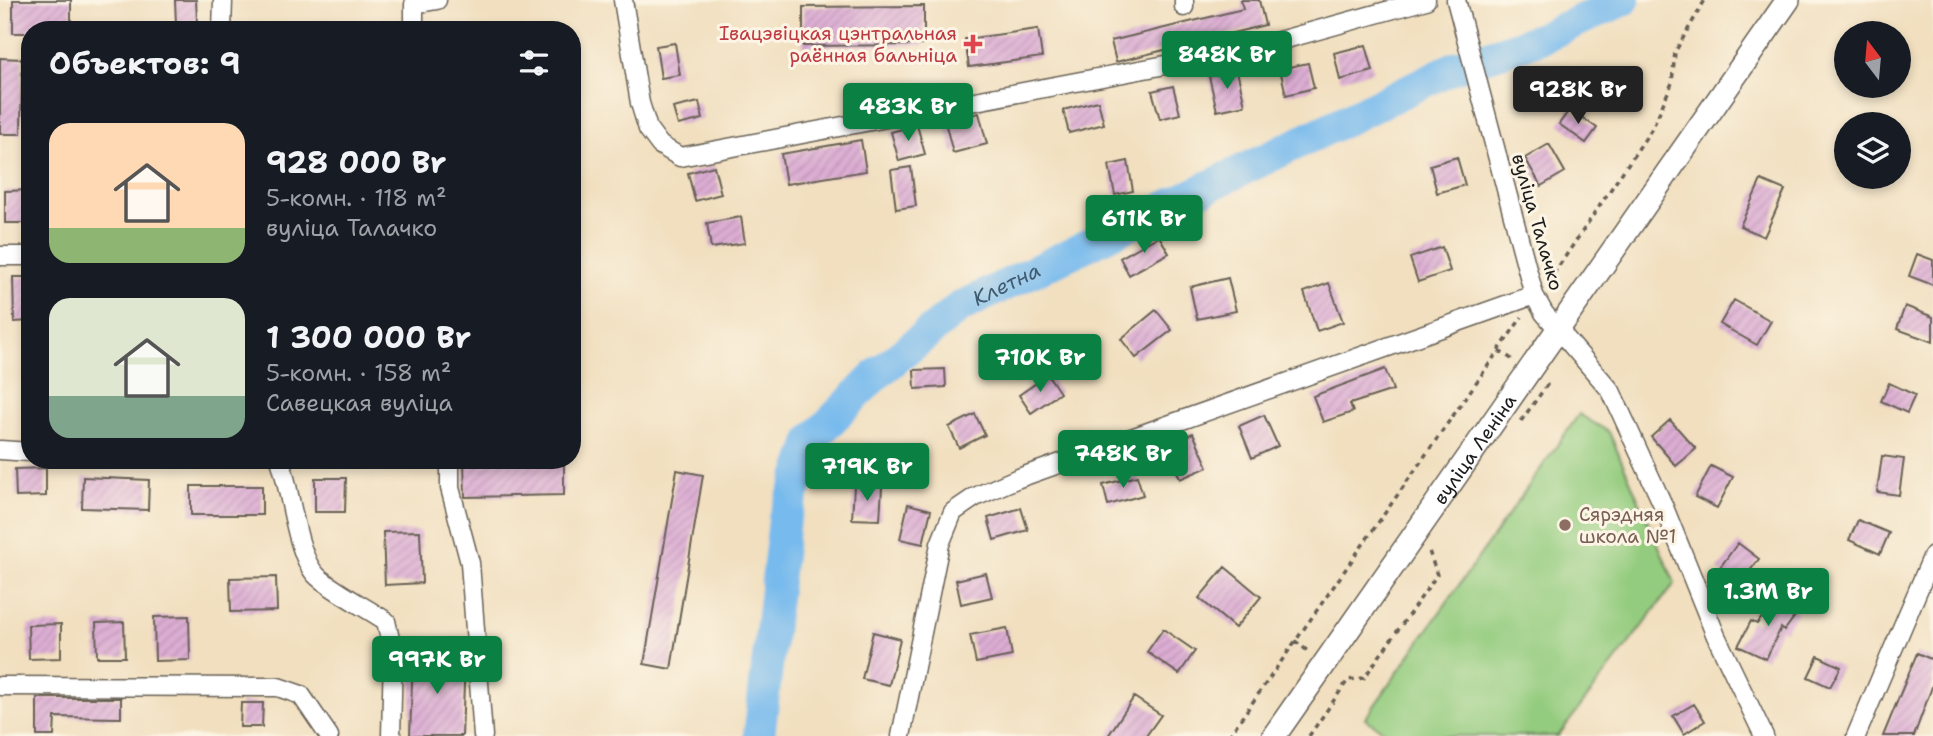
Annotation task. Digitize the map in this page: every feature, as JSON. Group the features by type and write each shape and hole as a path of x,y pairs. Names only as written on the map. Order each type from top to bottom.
{"main road":[{"name":"вуліца Леніна","path":"1274,736 1788,0"}],"street":[{"path":"222,21 223,0"},
{"path":"414,21 413,2 437,0"},
{"path":"624,0 640,103 648,130 660,145 680,157 1250,49 1426,0"},
{"name":"вуліца Талачко","path":"1456,0 1527,297 1558,328 1611,391 1663,505 1716,636 1765,736"},
{"path":"0,256 21,256"},
{"path":"901,736 940,544 953,512 975,497 1016,480 1527,297"},
{"path":"0,450 21,451"},
{"path":"283,469 296,525 307,559 316,576 386,621 393,653 391,736"},
{"path":"450,469 450,488 470,563 484,736"},
{"path":"1856,736 1933,555"},
{"path":"0,685 278,687 302,695 329,736"}],"path":[{"path":"1229,736 1523,316 1527,297 1547,284 1653,127 1672,83 1675,52 1705,0"},
{"path":"1499,351 1547,385 1515,429"},
{"path":"1309,736 1348,680 1364,678 1437,575 1428,548"}],"green space":[{"name":"Сярэдняя школа №1","path":"1579,414 1609,432 1675,583 1558,736 1392,736 1365,719"}],"building":[{"path":"13,0 71,0 71,21 21,21 21,33 13,33"},
{"path":"175,0 196,0 197,21 176,21"},
{"path":"1241,0 1259,0 1265,25 1116,62 1111,41 1243,9"},
{"path":"924,6 924,45 803,46 803,7"},
{"path":"1038,29 1042,57 969,67 965,39"},
{"path":"675,43 680,75 661,78 656,46"},
{"path":"1366,45 1373,71 1340,80 1334,53"},
{"path":"0,58 21,59 21,134 0,134"},
{"path":"1308,63 1314,88 1286,95 1280,69"},
{"path":"1237,71 1245,105 1217,111 1209,76"},
{"path":"1173,86 1180,114 1160,119 1152,91"},
{"path":"1098,101 1104,124 1069,133 1063,110"},
{"path":"699,102 703,119 678,125 673,108"},
{"path":"1570,109 1597,128 1586,143 1559,124"},
{"path":"979,113 987,144 953,153 945,122"},
{"path":"917,125 925,154 899,161 891,132"},
{"path":"861,140 866,171 786,184 781,154"},
{"path":"1549,144 1565,172 1541,186 1525,158"},
{"path":"1457,157 1465,185 1437,193 1430,165"},
{"path":"1128,161 1133,191 1115,195 1109,165"},
{"path":"714,166 721,194 695,201 688,173"},
{"path":"911,167 916,206 896,209 891,170"},
{"path":"1761,180 1785,190 1764,237 1740,226"},
{"path":"21,190 21,223 5,223 5,191"},
{"path":"741,217 745,243 711,248 707,223"},
{"path":"1159,236 1169,253 1129,275 1120,258"},
{"path":"1442,247 1450,271 1418,282 1410,258"},
{"path":"1917,254 1933,260 1933,285 1909,276"},
{"path":"13,277 21,277 21,322 14,322"},
{"path":"1228,278 1236,311 1197,319 1190,287"},
{"path":"1329,283 1343,322 1317,331 1304,292"},
{"path":"1734,300 1771,321 1757,345 1720,324"},
{"path":"1905,306 1933,317 1933,342 1897,329"},
{"path":"1156,310 1172,330 1136,358 1121,339"},
{"path":"945,369 946,387 915,389 914,370"},
{"path":"1385,369 1393,390 1350,404 1353,412 1323,422 1313,396"},
{"path":"1048,375 1060,393 1031,413 1019,395"},
{"path":"1889,383 1915,395 1907,413 1881,401"},
{"path":"975,414 985,435 959,448 949,427"},
{"path":"1264,415 1278,446 1252,458 1239,426"},
{"path":"1670,420 1696,449 1676,466 1651,437"},
{"path":"1193,433 1208,467 1180,479 1166,445"},
{"path":"1882,456 1904,459 1899,495 1877,492"},
{"path":"1711,466 1733,477 1717,508 1695,497"},
{"path":"15,469 46,469 46,496 16,497"},
{"path":"464,469 564,469 564,495 465,497"},
{"path":"677,470 703,475 671,669 644,664"},
{"path":"1137,476 1143,495 1108,505 1103,485"},
{"path":"83,477 149,480 148,510 82,508"},
{"path":"315,478 346,478 345,512 315,512"},
{"path":"191,486 262,486 262,515 191,515"},
{"path":"854,486 882,487 880,520 852,519"},
{"path":"908,504 931,510 923,544 900,539"},
{"path":"1021,508 1028,530 994,540 988,518"},
{"path":"1858,520 1889,533 1880,554 1849,540"},
{"path":"420,531 422,583 385,585 383,532"},
{"path":"1738,543 1759,559 1739,585 1718,570"},
{"path":"1225,567 1261,597 1235,628 1199,598"},
{"path":"986,573 992,597 961,604 956,580"},
{"path":"276,577 277,611 231,612 230,578"},
{"path":"1778,596 1798,612 1784,631 1781,628 1766,659 1738,646 1751,621 1757,624"},
{"path":"189,616 190,660 155,661 154,617"},
{"path":"124,622 125,657 97,657 96,623"},
{"path":"61,624 61,658 29,659 28,625"},
{"path":"1007,628 1012,656 976,663 970,635"},
{"path":"1163,629 1195,651 1179,674 1147,652"},
{"path":"873,632 900,639 889,685 862,679"},
{"path":"1917,653 1933,660 1933,684 1914,736 1883,736"},
{"path":"413,656 465,658 462,736 410,736"},
{"path":"1818,656 1841,667 1830,687 1808,677"},
{"path":"1134,697 1161,715 1146,736 1108,736"},
{"path":"37,698 121,698 121,718 55,717 54,736 37,736"},
{"path":"241,703 263,703 262,727 240,727"},
{"path":"1694,704 1705,721 1684,734 1673,716"}],"waterway":[{"name":"Клетна","path":"759,736 784,520 813,439 875,376 960,307 1453,68 1541,38 1624,0"}],"place":[{"name":"Івацэвіцкая цэнтральная раённая бальніца","path":"973,44"},
{"name":"Сярэдняя школа №1","path":"1565,525"}]}
